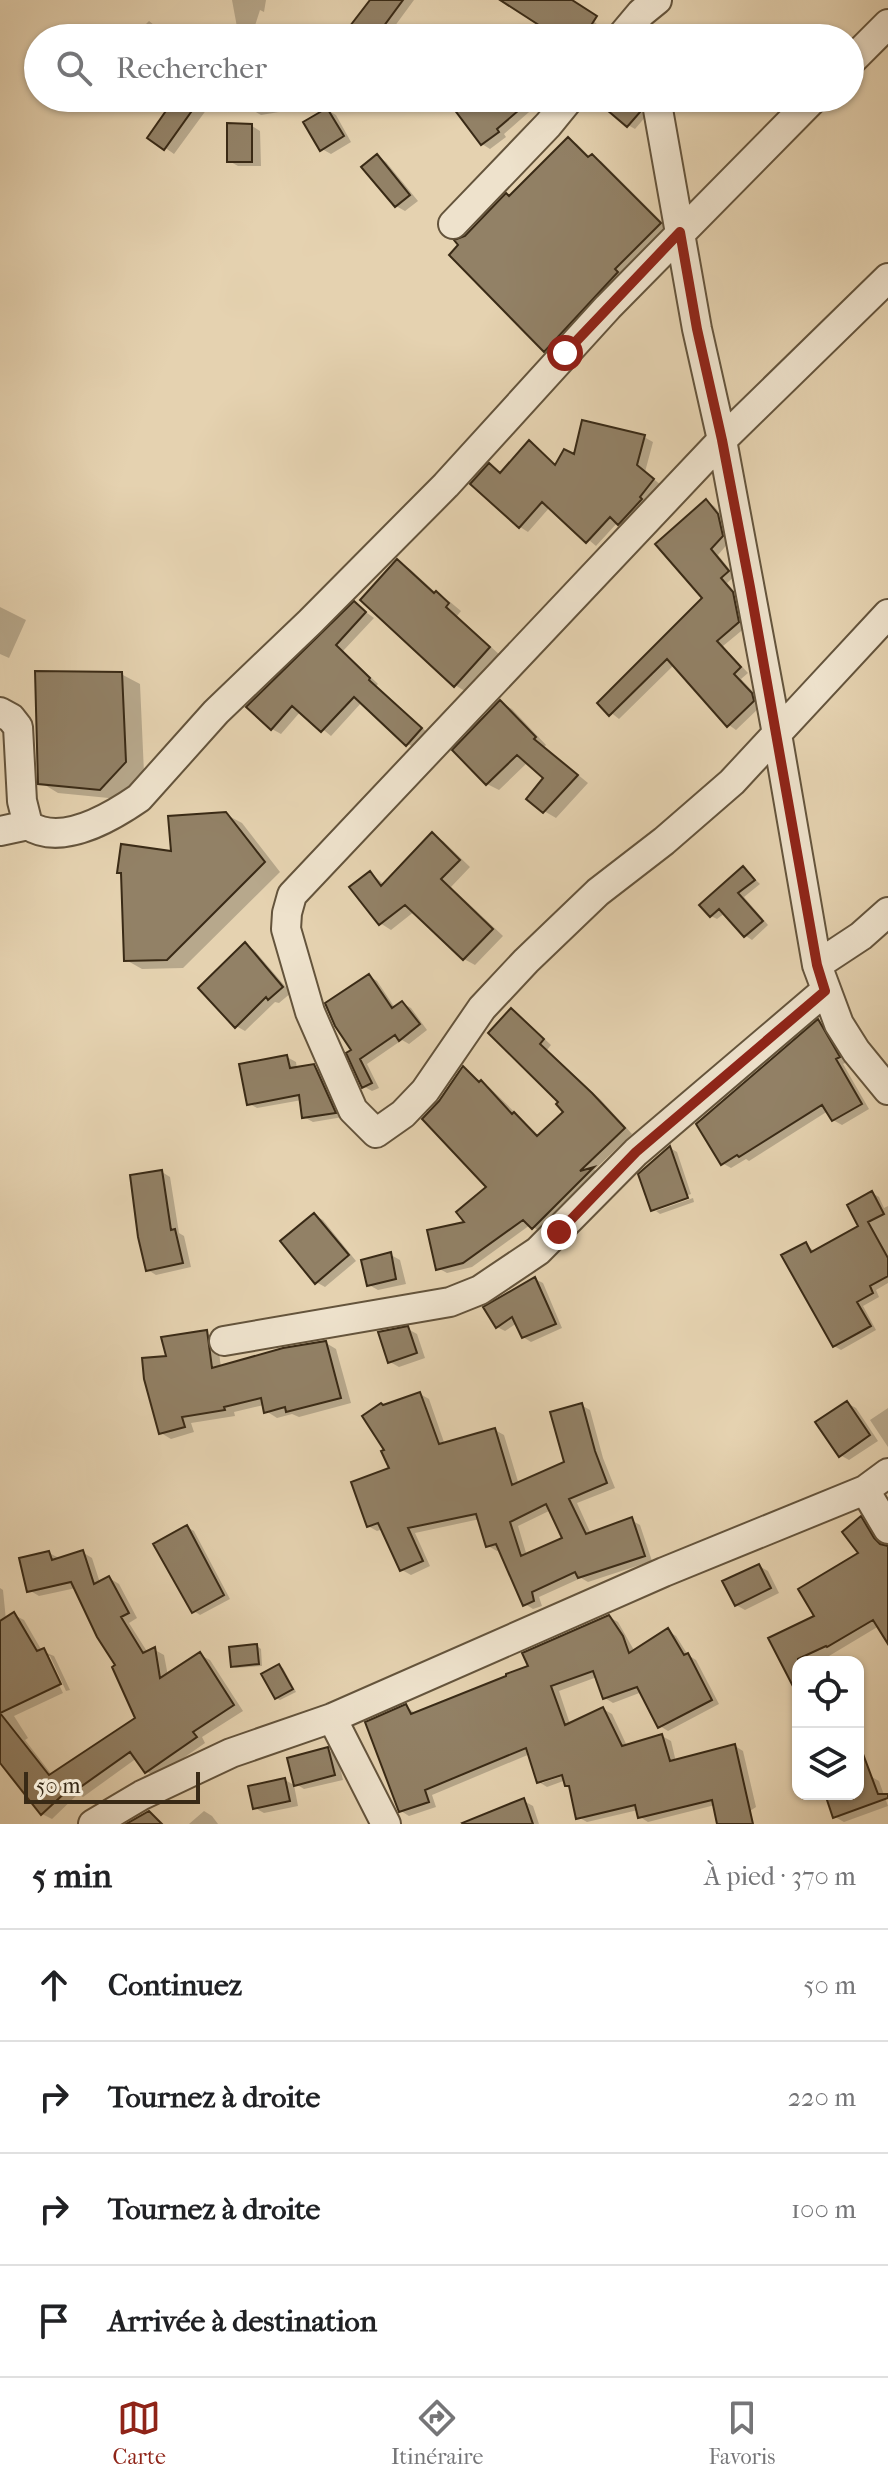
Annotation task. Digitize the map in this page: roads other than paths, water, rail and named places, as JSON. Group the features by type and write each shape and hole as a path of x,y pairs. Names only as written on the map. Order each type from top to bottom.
{"street":[{"path":"864,48 888,24"},
{"path":"453,224 559,112"},
{"path":"659,112 821,978 839,1024 856,1051 888,1090"},
{"path":"0,712 11,718 18,727 22,801 28,825 39,832 73,831 139,798 216,712 446,485 597,318 800,112"},
{"path":"888,278 722,440 292,895 286,929 310,1012 353,1110 376,1133 403,1114 425,1091 482,1008 526,961 598,892 664,841 732,782 888,614"},
{"path":"0,831 28,825"},
{"path":"224,1341 450,1302 480,1290 538,1251 636,1152 888,912"},
{"path":"93,1824 142,1795 231,1753 332,1718 664,1572 865,1490 888,1473"},
{"path":"865,1490 888,1529"},
{"path":"332,1718 386,1824"}]}
